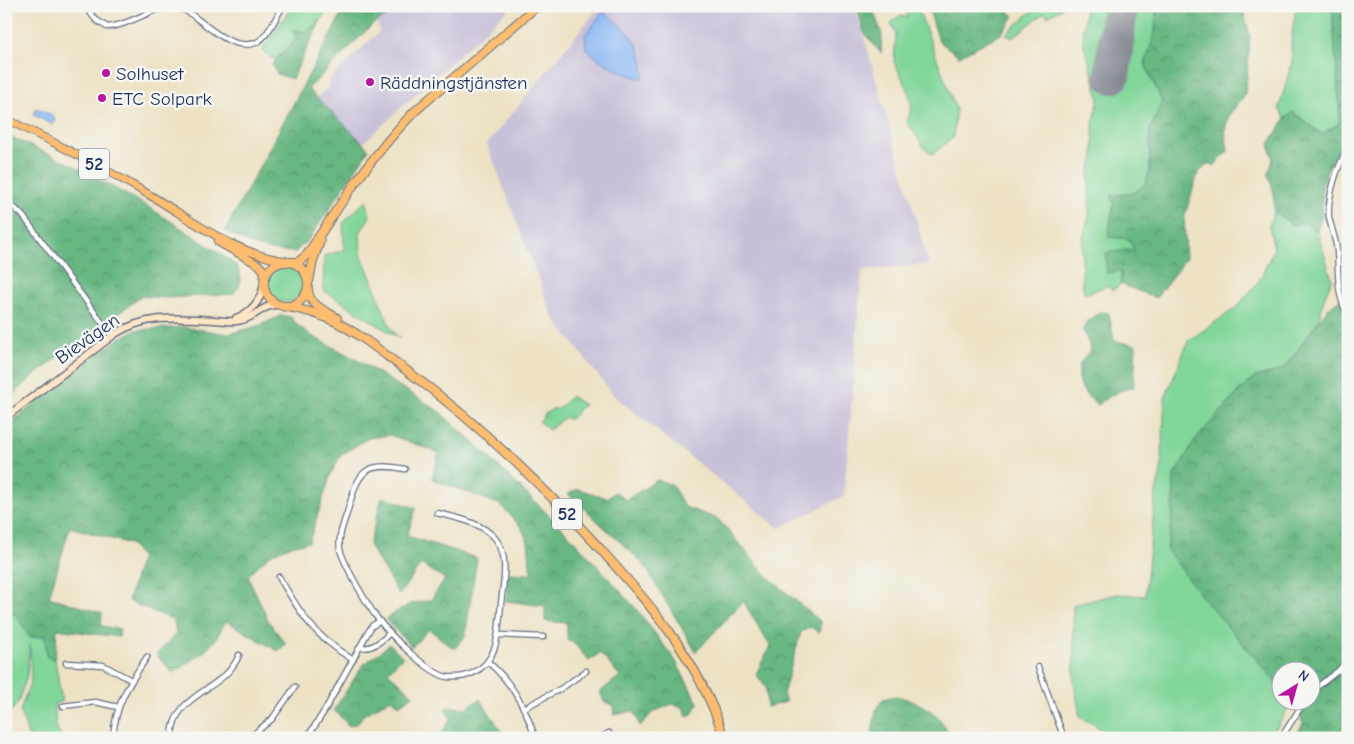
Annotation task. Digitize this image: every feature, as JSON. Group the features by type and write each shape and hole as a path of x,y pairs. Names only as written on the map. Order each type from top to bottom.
{"highway":[{"path":"264,282 267,272 272,266 279,263 298,262 304,258 374,157 414,112 537,6"},
{"path":"282,305 291,305 299,302 304,296 308,287 313,260 324,230"},
{"name":"52","path":"289,262 298,265 304,270 307,277 309,297 314,304 353,328 358,335"},
{"name":"52","path":"264,282 268,297 282,305 320,315 358,335 434,391 483,433 547,493 600,549 656,613 682,650 705,691 724,738"}],"main road":[{"name":"52","path":"6,119 120,179 234,246 260,256 289,262"},
{"name":"52","path":"6,124 115,181 255,262 264,271 264,282"}],"street":[{"path":"85,6 96,20 107,28 133,21 161,8 181,8 222,36 235,43 246,44 256,42 265,35 283,6"},
{"path":"1348,151 1341,158 1328,210 1337,250 1338,289 1348,316"},
{"path":"6,202 23,216 112,336"},
{"name":"Bievägen","path":"228,320 241,317 252,308 260,297 264,282"},
{"name":"Bievägen","path":"6,417 112,336 132,325 155,319 244,320 267,306 282,305"},
{"path":"405,469 383,465 374,467 361,475 354,488 340,534 340,550 346,564 380,621 390,632 430,669 445,677 461,677 469,675 488,662 494,653 498,635 504,569 503,553 501,547 490,533 478,525 437,513"},
{"path":"279,576 297,608 313,629 329,644 354,660"},
{"path":"307,738 321,717 372,626 380,621"},
{"path":"361,647 368,648 380,642 390,632"},
{"path":"498,635 544,637"},
{"path":"172,738 172,729 179,711 191,699 223,677 232,668 239,656"},
{"path":"113,738 118,707 131,680 147,658"},
{"path":"1322,683 1338,670 1348,658"},
{"path":"488,662 509,683 528,715 535,738"},
{"path":"66,663 103,665 131,680"},
{"path":"1038,667 1064,738"},
{"path":"524,708 562,688 586,671"},
{"path":"249,738 272,719 295,687"},
{"path":"63,706 95,702 118,707"},
{"path":"1281,738 1298,712"},
{"path":"600,738 609,733"}],"shaded area":[{"path":"371,6 512,6 363,143 316,98 328,88 331,78 380,31"},
{"path":"600,6 855,6 929,264 862,270 844,496 779,528 614,396 553,317 487,144"}],"green space":[{"path":"301,6 329,6 321,20 305,32 292,29 297,39 275,60 262,51 290,9 299,10"},
{"path":"346,6 403,6 373,24 308,89 369,149 310,238 295,252 266,249 251,244 225,231"},
{"path":"857,6 873,6 882,35 881,53 864,33"},
{"path":"890,6 917,6 956,109 953,138 932,154 925,149 907,122 912,107 909,93 894,62 896,33 891,23 899,16 908,17 905,8 893,12"},
{"path":"928,6 1002,6 1014,16 1001,34 959,56 939,41"},
{"path":"1035,6 1064,6 1048,16 1044,13 1012,38 1006,34 1032,11"},
{"path":"1085,6 1156,6 1155,33 1145,64 1162,101 1150,130 1150,168 1146,183 1134,194 1111,195 1114,203 1108,236 1129,239 1134,250 1121,271 1121,284 1113,290 1107,286 1085,294 1082,285 1082,242 1089,216 1089,172 1094,157 1093,124 1099,98 1083,42"},
{"path":"1156,6 1242,6 1250,36 1245,95 1229,115 1225,130 1228,151 1214,166 1209,163 1198,173 1184,218 1186,258 1156,298 1121,284 1121,271 1107,273 1106,253 1134,249 1129,239 1108,237 1114,203 1111,195 1134,193 1146,183 1150,168 1150,130 1162,101 1145,64 1155,33"},
{"path":"1296,6 1333,6 1340,123 1322,134 1293,112 1285,119 1279,108 1292,62 1291,42"},
{"path":"1333,6 1348,6 1348,140 1345,137 1346,140 1331,160 1322,184 1322,215 1317,231 1306,223 1292,225 1274,211 1274,192 1268,175 1273,160 1269,144 1285,119 1293,112 1322,134 1340,123"},
{"path":"321,20 292,79 277,74 272,64 297,39 292,29 305,32"},
{"path":"6,135 71,164 147,206 221,254 237,266 241,277 239,287 233,294 167,298 142,296 32,377 6,402"},
{"path":"366,200 370,216 360,233 361,253 390,327 400,339 323,290 324,256 344,250 343,223"},
{"path":"1274,211 1292,225 1306,223 1317,231 1332,279 1324,299 1319,320 1284,369 1256,377 1246,384 1195,440 1174,476 1173,510 1199,593 1272,678 1272,712 1286,712 1270,738 1117,738 1080,717 1074,681 1073,605 1117,594 1145,596 1155,497 1161,471 1165,398 1188,341 1236,308 1259,281 1274,249 1269,226"},
{"path":"286,266 298,272 304,284 298,296 286,302 274,296 268,284 274,272"},
{"path":"1348,294 1348,738 1294,738 1303,724 1299,712 1322,712 1322,662 1272,662 1272,678 1199,593 1167,550 1173,510 1174,476 1195,440 1246,384 1256,377 1284,369 1329,307"},
{"path":"1100,312 1109,313 1114,341 1136,345 1134,387 1115,393 1098,405 1086,395 1079,383 1079,365 1091,349 1083,330 1087,321"},
{"path":"282,315 291,317 297,325 312,336 361,362 440,412 484,452 571,537 639,612 675,660 698,703 693,713 687,717 683,707 672,704 653,712 640,726 634,711 613,715 615,706 604,702 600,692 620,676 600,653 589,661 572,641 567,640 567,623 545,621 545,606 506,601 508,573 531,574 528,542 521,527 501,505 432,479 439,453 390,435 368,438 340,456 331,474 309,542 289,546 275,552 248,576 269,622 286,644 278,651 226,621 216,639 205,651 173,673 156,655 176,634 174,620 128,601 141,557 130,544 70,527 49,597 102,613 101,626 120,629 119,637 57,629 55,659 47,657 45,636 30,638 16,614 6,613 6,427 70,375 120,338 135,330 184,327 228,334 261,325"},
{"path":"571,396 584,405 569,420 565,417 549,430 539,422 545,414 554,408 557,410"},
{"path":"657,480 672,485 685,507 718,519 766,575 821,622 819,633 811,627 801,632 783,694 786,702 767,707 766,687 756,674 770,646 743,601 696,652 643,563 568,494 578,489 607,498 615,492 626,500"},
{"path":"382,497 416,508 407,536 477,558 465,637 454,649 429,629 412,647 385,619 410,604 431,600 445,579 421,564 399,595 369,545"},
{"path":"6,613 17,614 45,636 47,657 55,659 62,702 54,704 56,725 61,738 29,738 20,711 31,680 30,645 27,676 18,703 6,717"},
{"path":"390,644 403,657 388,672 413,695 399,705 391,699 363,715 358,723 349,726 334,710 363,665"},
{"path":"896,696 922,705 936,715 947,729 951,738 871,738 876,710 883,699"},
{"path":"480,699 504,738 438,738 451,719 445,709 448,707 466,708"}],"water":[{"path":"603,12 633,38 643,63 644,76 642,79 612,67 586,49 585,35"},
{"path":"36,108 52,115 55,120 53,125 34,115"}],"runway":[{"path":"1112,76 1120,6"}],"place":[{"name":"Solhuset","path":"106,73"},
{"name":"Räddningstjänsten","path":"370,82"},
{"name":"ETC Solpark","path":"102,98"}]}
